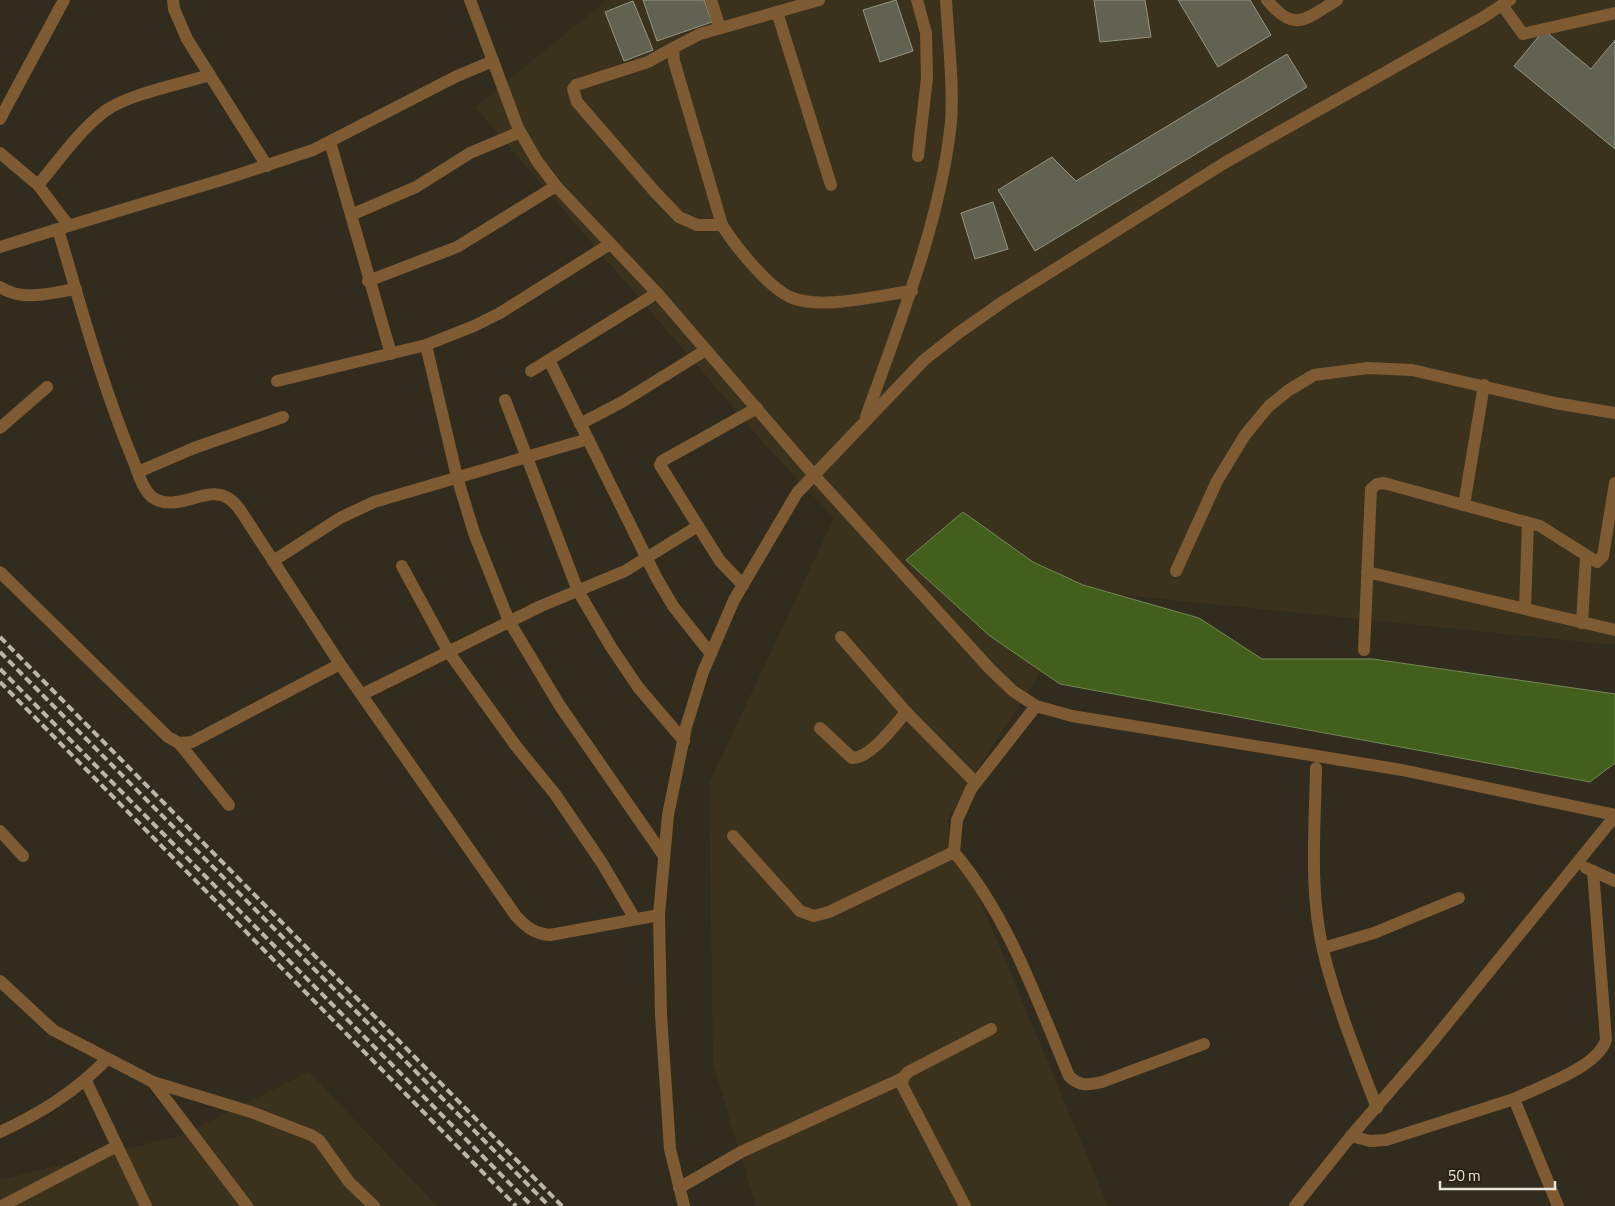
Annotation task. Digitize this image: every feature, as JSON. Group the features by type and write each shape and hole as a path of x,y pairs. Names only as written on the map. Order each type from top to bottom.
{"street":[{"path":"0,119 64,0"},
{"path":"173,0 174,9 187,39 267,166"},
{"path":"470,0 520,132 537,161 556,186 657,293 813,474 990,669 1013,691 1036,706 1072,716 1402,770 1615,816 1577,865 1377,1108 1351,1136 1294,1206"},
{"path":"712,0 720,28"},
{"path":"722,225 697,225 679,217 576,102 573,89 576,85 648,62 700,34 819,0"},
{"path":"917,0 926,33 926,78 918,156"},
{"path":"864,421 912,291 944,170 951,120 946,0"},
{"path":"1267,0 1277,13 1287,20 1298,21 1337,0"},
{"path":"684,1206 670,1149 661,1015 659,915 668,815 684,741 703,672 743,586 797,493 813,474 924,360 1004,301 1226,162 1506,2 1517,28 1524,34 1615,13"},
{"path":"777,12 831,185"},
{"path":"673,48 674,61 722,225 755,268 790,297 808,301 826,302 912,291"},
{"path":"0,247 267,166 330,142 449,80 493,61"},
{"path":"38,185 88,126 106,111 125,101 210,76"},
{"path":"351,215 416,186 470,154 520,132"},
{"path":"330,142 368,281 391,354"},
{"path":"0,153 38,185 63,227 76,289 117,420 138,472 150,495 159,501 168,503 216,495 226,497 234,503 340,664 363,694 516,916 527,928 540,934 550,935 659,915"},
{"path":"368,281 470,241 556,186"},
{"path":"277,381 426,345 474,326 500,313 610,244"},
{"path":"0,287 15,294 25,296 76,289"},
{"path":"531,371 657,293"},
{"path":"426,345 457,477 474,532 509,621 560,706 664,856"},
{"path":"580,424 706,350"},
{"path":"549,360 647,558 673,606 711,654"},
{"path":"1176,571 1217,481 1245,435 1269,406 1289,390 1314,375 1368,368 1412,370 1555,403 1615,413"},
{"path":"1464,505 1484,386"},
{"path":"0,428 47,387"},
{"path":"505,400 525,457 578,591 611,647 638,687 684,741"},
{"path":"743,586 720,561 660,465 662,461 757,408"},
{"path":"138,472 194,448 283,417"},
{"path":"273,561 361,508 390,497 588,439"},
{"path":"1364,650 1372,489 1375,485 1384,484 1528,523 1556,534 1597,562 1603,556 1615,483"},
{"path":"1525,609 1528,523"},
{"path":"363,694 509,621 626,570 698,526"},
{"path":"1582,623 1586,556"},
{"path":"402,566 448,651 516,746 555,794 602,862 635,919"},
{"path":"0,572 168,737 179,743 229,805"},
{"path":"1368,572 1615,630"},
{"path":"840,637 906,712 975,782"},
{"path":"179,743 192,742 340,664"},
{"path":"1036,706 975,782 961,807 957,820 954,852 976,878 998,916 1037,994 1069,1076 1077,1084 1087,1085 1102,1082 1204,1044"},
{"path":"820,728 852,758 858,758 868,753 906,712"},
{"path":"1316,768 1316,893 1323,948 1337,1000 1377,1108"},
{"path":"0,830 23,856"},
{"path":"733,836 800,911 814,916 829,912 954,852"},
{"path":"1577,865 1615,880"},
{"path":"1351,1136 1370,1141 1386,1140 1514,1099 1583,1066 1603,1049 1606,1040 1593,871"},
{"path":"1323,948 1374,934 1459,898"},
{"path":"0,981 53,1030 153,1082 251,1112 311,1135 319,1140 349,1182 361,1206"},
{"path":"679,1188 741,1152 903,1078 908,1072 991,1029"},
{"path":"0,1132 38,1114 86,1081 107,1059"},
{"path":"903,1078 902,1085 905,1094 965,1206"},
{"path":"86,1081 146,1206"},
{"path":"153,1082 246,1206"},
{"path":"1514,1099 1558,1206"},
{"path":"2,1206 117,1146"},
{"path":"349,1182 374,1206"}],"shaded area":[{"path":"607,0 1615,0 1615,645 1093,592 970,781 947,821 1108,1206 756,1206 713,1064 709,783 834,518 768,448 475,107"},
{"path":"963,512 1033,562 1083,585 1199,618 1262,659 1373,659 1615,694 1615,763 1590,782 1060,684 990,636 906,560"},
{"path":"309,1072 437,1206 0,1206 0,1180 182,1135"}],"building":[{"path":"643,0 704,0 712,22 657,41"},
{"path":"896,0 913,51 880,62 863,10"},
{"path":"1094,0 1145,0 1151,37 1100,42"},
{"path":"1178,0 1250,0 1271,35 1218,67"},
{"path":"633,1 653,50 624,61 605,12"},
{"path":"1544,30 1591,69 1615,40 1615,149 1514,66"},
{"path":"1287,54 1307,87 1035,251 998,190 1052,157 1076,181"},
{"path":"993,202 1008,249 975,259 961,213"}],"railway":[{"path":"0,637 562,1206"},
{"path":"0,652 549,1206"},
{"path":"0,669 532,1206"},
{"path":"0,682 516,1206"}]}
